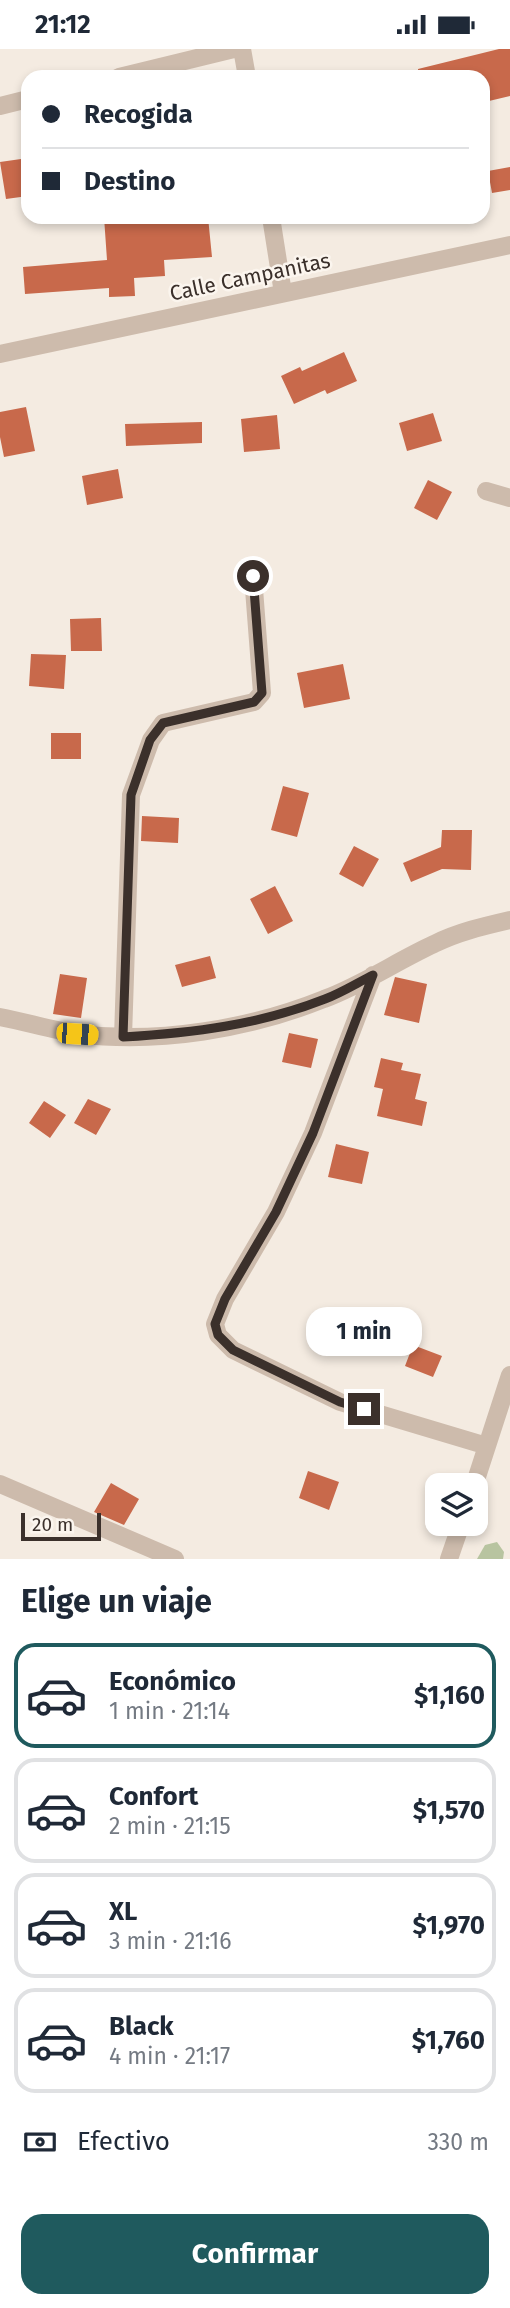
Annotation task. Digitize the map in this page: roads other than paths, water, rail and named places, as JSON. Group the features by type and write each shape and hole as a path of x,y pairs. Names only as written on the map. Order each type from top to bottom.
{"street":[{"path":"148,70 234,49"},
{"path":"242,49 246,70"},
{"path":"0,106 21,101"},
{"path":"272,224 284,293"},
{"name":"Calle Campanitas","path":"0,354 510,245"},
{"path":"486,491 510,498"},
{"path":"123,1037 131,795 150,740 163,723 254,702 262,693 253,576"},
{"path":"0,1017 77,1034 123,1037 187,1033 248,1023 325,999 448,938 510,920"},
{"path":"373,975 313,1133 276,1212 225,1299 215,1324 218,1335 233,1350 340,1402 487,1446"},
{"path":"478,1473 510,1375"},
{"path":"0,1484 174,1559"},
{"path":"449,1559 457,1536"}]}
